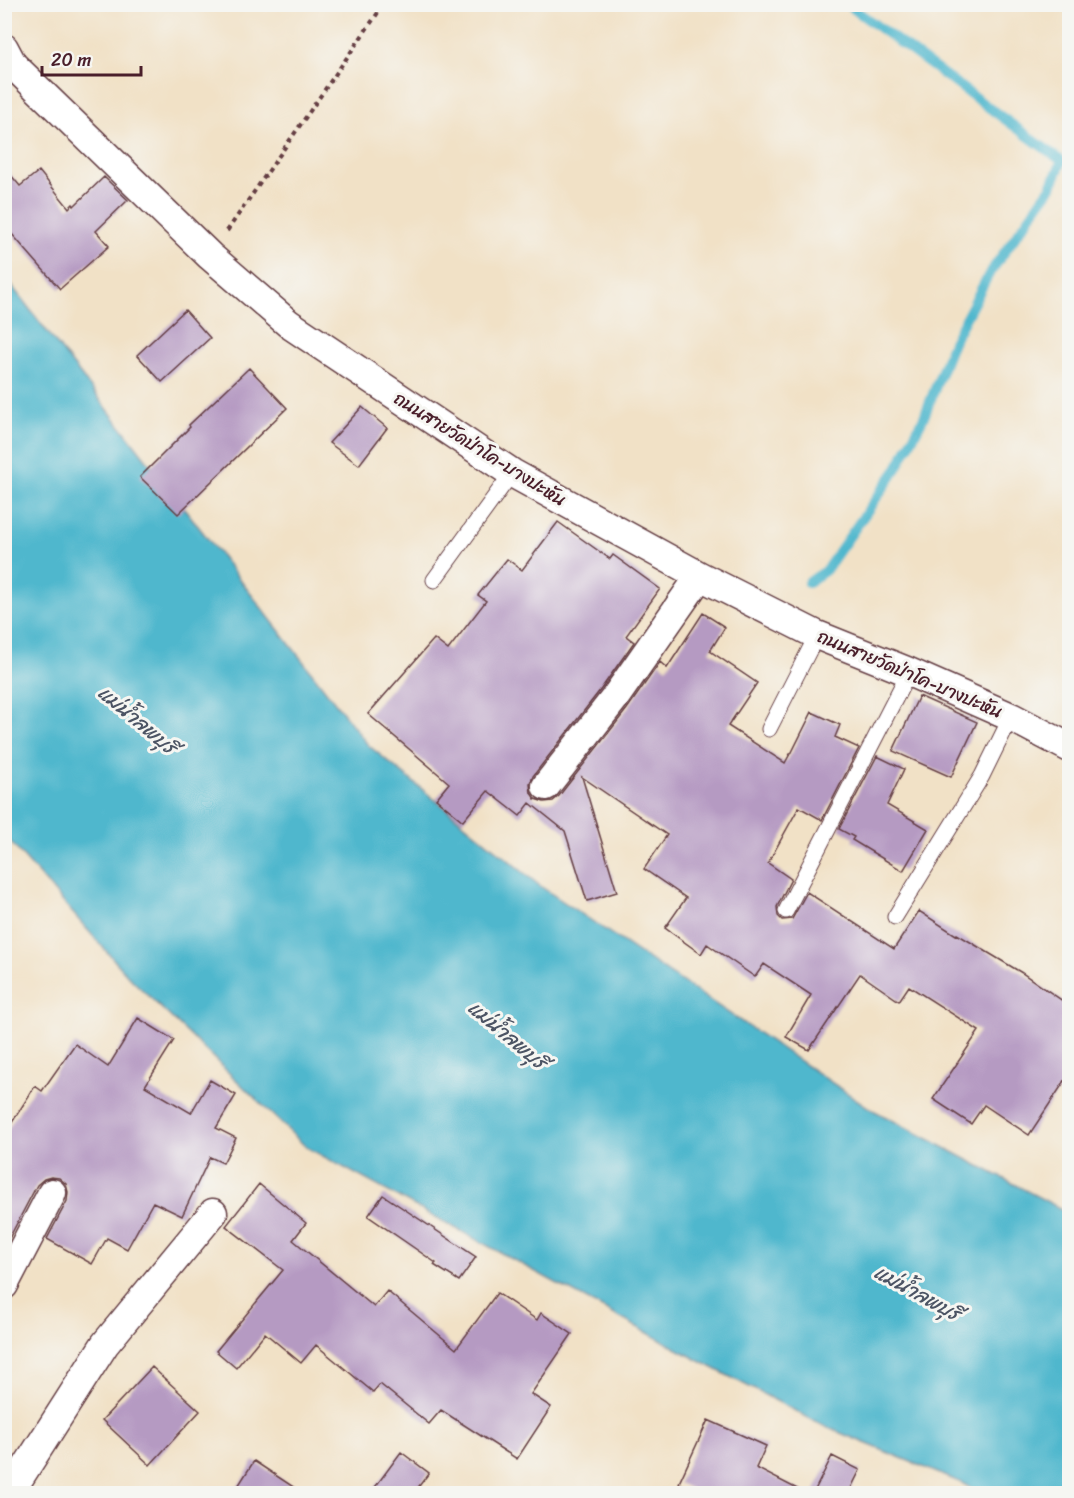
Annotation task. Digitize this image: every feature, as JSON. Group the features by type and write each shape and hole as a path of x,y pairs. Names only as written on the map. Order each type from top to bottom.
{"street":[{"name":"ถนนสายวัดป่าโค-บางปะหัน","path":"4,48 13,65 210,256 289,324 512,473 700,576 818,635 1011,717 1070,748"},
{"path":"546,786 614,699 700,576"},
{"path":"4,1285 52,1193"},
{"path":"9,1494 105,1344 213,1213"}],"lane":[{"path":"434,580 512,473"},
{"path":"769,729 818,635"},
{"path":"786,911 909,672"},
{"path":"896,917 982,776 1011,717"}],"path":[{"path":"210,256 384,4"}],"water":[{"name":"แม่น้ำลพบุรี","path":"4,276 368,745 540,886 871,1109 1069,1213 1069,1493 980,1493 962,1483 826,1427 306,1147 130,978 5,836"}],"building":[{"path":"4,167 20,186 39,171 69,208 73,204 74,206 104,177 128,200 96,231 109,246 60,289 4,225"},
{"path":"185,310 210,338 162,382 137,355"},
{"path":"249,368 287,408 178,514 140,477 190,427 189,425"},
{"path":"362,407 387,428 359,465 329,443"},
{"path":"558,522 610,559 613,555 660,589 626,636 634,642 601,689 533,776 530,784 531,793 535,799 544,802 553,801 559,796 627,709 660,662 667,668 703,613 725,627 710,651 757,683 728,726 785,763 812,712 840,725 835,737 859,748 822,820 799,807 768,863 791,879 777,907 778,916 782,920 792,919 807,892 894,949 919,911 1022,973 1070,1006 1070,1073 1029,1135 984,1105 971,1124 933,1099 979,1031 909,986 899,1001 860,974 809,1050 786,1037 811,995 764,964 755,977 707,944 701,954 665,928 686,898 644,869 667,835 582,777 617,892 587,901 565,831 530,803 520,816 488,791 463,821 436,799 449,783 368,714 434,639 448,650 486,601 478,595 507,559 522,570"},
{"path":"919,696 977,722 951,777 893,751"},
{"path":"877,756 904,769 887,805 928,829 903,871 852,840 854,837 839,829"},
{"path":"138,1018 174,1040 145,1086 191,1113 210,1080 236,1095 216,1128 236,1138 223,1163 210,1157 182,1216 153,1202 127,1249 107,1238 92,1264 47,1239 67,1201 68,1192 66,1184 59,1178 44,1179 37,1185 4,1248 4,1135 35,1086 42,1091 75,1044 108,1067"},
{"path":"259,1184 306,1223 293,1240 374,1307 387,1291 456,1349 497,1293 537,1320 541,1313 572,1334 531,1394 551,1407 517,1459 441,1410 429,1424 380,1384 373,1392 316,1345 301,1363 265,1333 236,1368 216,1351 283,1270 226,1226"},
{"path":"383,1195 476,1257 459,1281 368,1216"},
{"path":"152,1367 200,1411 150,1465 102,1420"},
{"path":"708,1420 766,1446 756,1468 807,1494 702,1494 679,1483"},
{"path":"401,1452 429,1473 413,1494 370,1494"},
{"path":"832,1456 860,1470 848,1494 813,1494"},
{"path":"254,1461 304,1494 233,1494"}],"waterway":[{"path":"808,583 826,570 896,470 924,417 953,342 989,274 1051,187 1062,161 847,4"}]}
